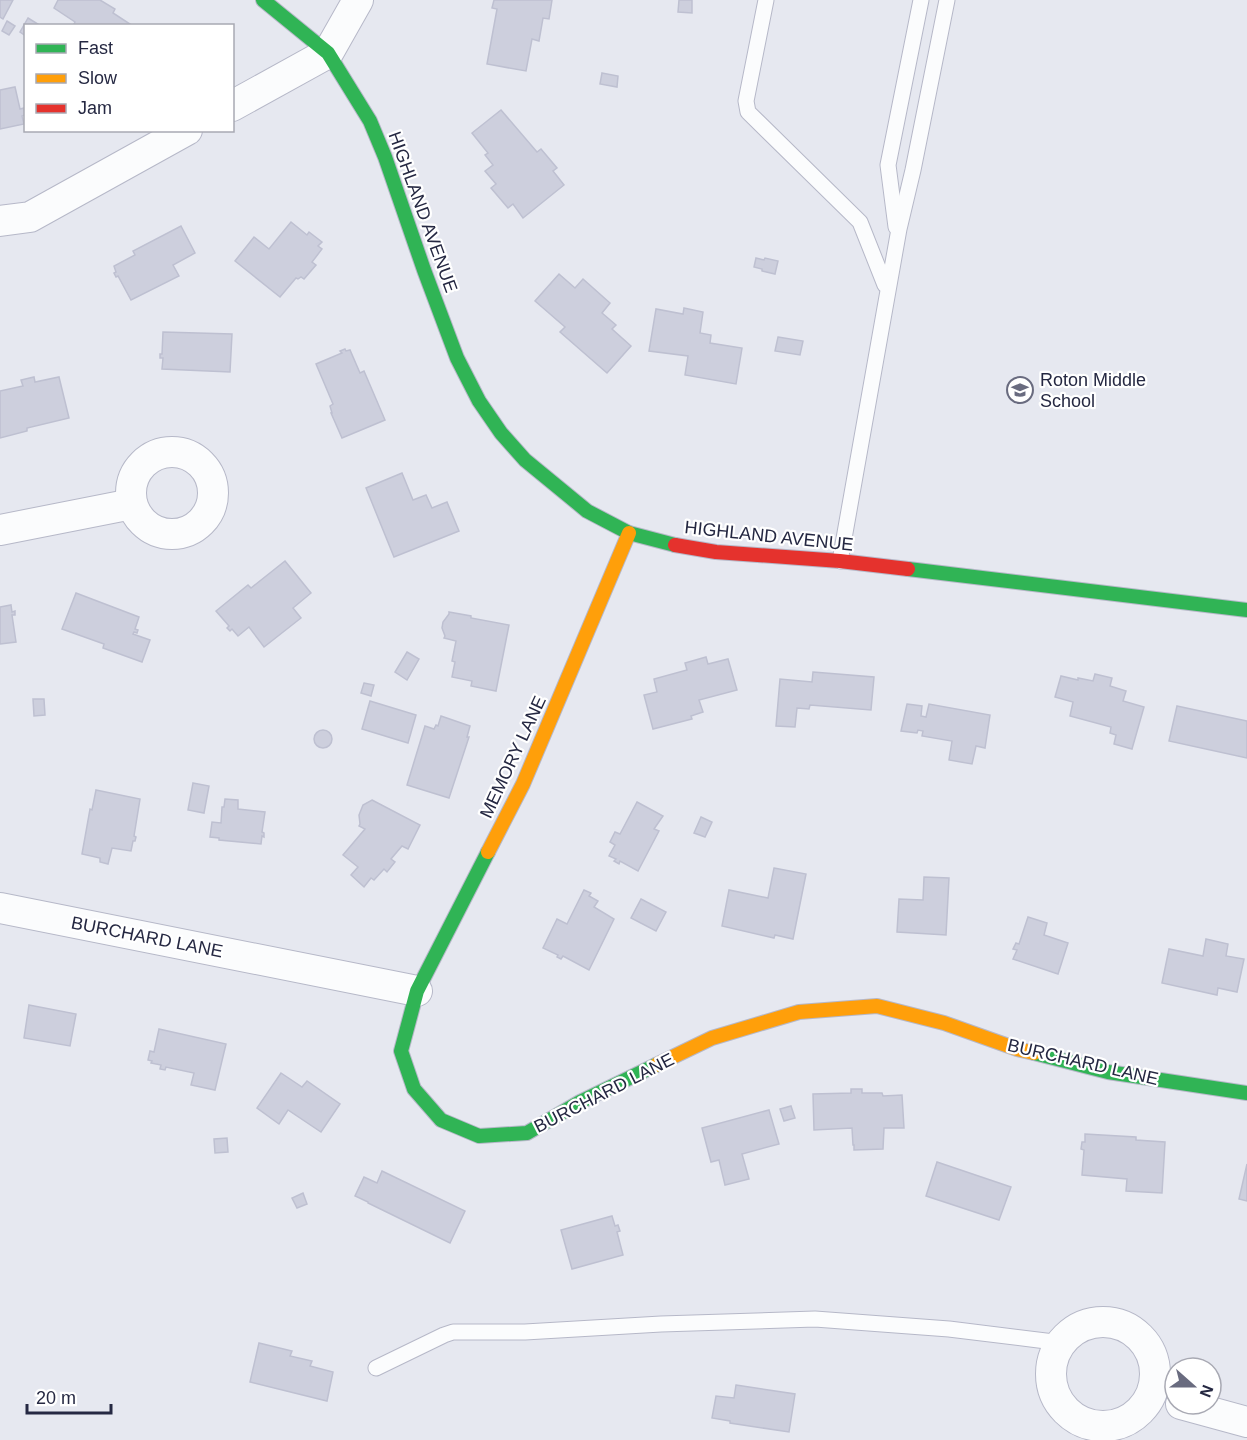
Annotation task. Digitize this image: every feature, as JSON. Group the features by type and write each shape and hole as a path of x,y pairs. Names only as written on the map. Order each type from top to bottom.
{"street":[{"name":"HIGHLAND AVENUE","path":"263,0 328,53 370,121 386,157 424,270 457,358 479,401 501,433 525,460 587,511 629,533 716,552 840,561 1247,610"},
{"path":"234,105 328,53 358,0"},
{"path":"0,221 30,217 183,132"},
{"path":"0,530 132,504"},
{"name":"MEMORY LANE","path":"417,991 523,784 629,533"},
{"name":"BURCHARD LANE","path":"0,908 417,991 401,1052 414,1089 441,1120 478,1136 527,1133 580,1102 712,1038 799,1012 877,1006 944,1023 1017,1049 1108,1072 1247,1093"},
{"path":"1106,1322 1122,1325 1137,1334 1148,1346 1162,1399 1141,1409 1128,1419 1112,1425 1095,1425 1080,1420 1066,1410 1056,1397 1052,1381 1052,1364 1056,1353 1074,1331 1089,1323 1106,1322"},
{"path":"1223,1415 1247,1422"}],"lane":[{"path":"766,0 746,101 748,112 861,222 885,285 888,286"},
{"path":"899,229 896,226 888,165 921,0"},
{"path":"840,561 888,286 947,0"},
{"path":"376,1368 453,1332 525,1332 673,1323 815,1319 949,1329 1062,1343"}],"building":[{"path":"0,0 13,0 3,19 0,17"},
{"path":"58,0 100,0 115,9 113,13 130,24 74,24 75,22 54,8"},
{"path":"494,0 552,0 549,19 543,18 539,41 532,39 526,71 487,64 497,9 492,8"},
{"path":"679,0 692,0 692,13 678,12"},
{"path":"28,18 38,24 25,24"},
{"path":"7,21 15,26 9,35 2,31"},
{"path":"602,73 618,76 617,87 600,84"},
{"path":"15,87 20,109 24,108 22,116 24,124 0,129 0,90"},
{"path":"501,110 537,152 541,149 557,168 553,171 564,185 523,218 513,204 508,208 491,188 496,184 485,171 493,165 485,155 488,153 472,133"},
{"path":"291,222 307,235 309,232 322,242 318,246 322,249 312,262 316,265 304,279 296,278 280,297 235,261 254,237 269,249"},
{"path":"181,226 195,253 173,265 179,276 131,300 114,273 116,272 114,266 135,255 133,251"},
{"path":"756,258 778,261 775,274 754,267"},
{"path":"559,274 575,288 583,279 610,303 602,313 616,325 612,329 631,346 607,373 560,332 565,327 535,301"},
{"path":"684,308 703,312 700,333 711,335 710,343 742,348 736,384 685,375 688,356 649,351 656,309 683,314"},
{"path":"163,332 232,334 230,372 162,369 163,358 160,358 160,354 162,354"},
{"path":"778,337 803,341 800,355 775,351"},
{"path":"350,350 360,373 364,371 385,420 342,438 331,413 330,406 333,404 316,364 342,353 340,351"},
{"path":"34,377 35,382 59,377 69,418 27,428 27,431 0,438 0,391 23,386 21,380"},
{"path":"402,473 413,500 426,495 432,508 447,502 459,531 394,557 366,488"},
{"path":"285,561 311,593 293,608 301,618 264,647 249,627 238,636 232,629 230,631 227,628 229,626 216,611 248,585 251,588"},
{"path":"76,593 139,617 135,629 138,630 137,633 133,634 150,640 142,662 103,648 104,644 62,629"},
{"path":"11,605 12,612 15,611 15,615 12,615 16,642 0,644 0,607"},
{"path":"449,612 509,625 496,691 471,686 472,681 452,677 456,641 444,638 442,628"},
{"path":"407,652 419,659 407,680 395,672"},
{"path":"706,657 708,664 728,659 737,690 699,700 703,712 691,716 692,719 653,729 644,695 657,692 654,679 687,670 685,663"},
{"path":"813,672 874,677 871,710 810,705 809,709 797,708 795,727 776,726 780,679 812,682"},
{"path":"1095,674 1112,678 1110,686 1126,691 1123,701 1144,707 1132,749 1114,744 1116,735 1110,733 1111,727 1070,716 1073,702 1055,697 1061,676 1093,681"},
{"path":"364,683 374,685 371,696 361,693"},
{"path":"33,699 44,699 45,715 34,716"},
{"path":"370,701 416,715 408,743 362,729"},
{"path":"907,704 922,706 921,716 926,717 929,704 990,715 985,748 976,746 972,764 949,760 952,741 922,736 923,731 918,730 917,733 901,731"},
{"path":"1177,706 1247,721 1247,758 1169,741"},
{"path":"441,716 470,726 467,737 469,737 449,798 407,785 425,726 434,729 436,725 438,726"},
{"path":"323,730 331,735 332,739 327,747 323,748 315,743 314,739 319,731"},
{"path":"193,783 209,786 204,813 188,810"},
{"path":"96,790 140,799 134,836 136,837 131,851 112,848 108,864 100,862 100,858 82,854 90,809 92,810"},
{"path":"225,799 238,800 238,809 265,812 262,832 264,837 262,836 261,844 210,837 212,822 221,823"},
{"path":"372,800 420,825 408,849 402,846 391,859 395,862 387,872 384,869 374,880 371,878 364,887 351,875 358,867 343,855 365,829 359,826 359,815 363,805"},
{"path":"637,802 663,816 654,829 659,831 638,871 620,861 619,864 614,861 616,859 609,856 615,845 610,842 615,832 620,834"},
{"path":"701,817 712,822 705,837 694,833"},
{"path":"774,868 806,874 793,939 775,935 774,938 722,926 729,890 768,898"},
{"path":"924,877 949,878 946,935 897,932 899,899 923,900"},
{"path":"584,890 591,893 589,896 598,901 594,907 614,919 589,970 563,956 561,959 557,957 558,955 543,948 557,919 567,924"},
{"path":"641,899 666,912 656,931 631,918"},
{"path":"1028,917 1047,923 1044,935 1068,943 1058,974 1013,959 1017,950 1013,949 1016,943 1019,944"},
{"path":"1206,939 1228,944 1226,956 1244,959 1237,992 1218,988 1217,995 1162,983 1169,949 1203,956"},
{"path":"29,1005 76,1014 70,1046 24,1038"},
{"path":"159,1029 226,1044 215,1090 191,1085 194,1073 166,1067 165,1070 160,1069 161,1065 148,1060 150,1051 154,1052"},
{"path":"281,1073 302,1087 307,1081 340,1104 321,1132 288,1110 279,1124 257,1108"},
{"path":"851,1089 862,1089 862,1093 882,1093 883,1096 902,1095 904,1128 884,1128 883,1149 854,1150 852,1128 814,1130 813,1094 851,1093"},
{"path":"791,1106 795,1118 784,1121 780,1109"},
{"path":"769,1110 779,1144 742,1154 749,1179 725,1185 719,1160 711,1162 702,1128"},
{"path":"1085,1134 1136,1137 1136,1140 1165,1142 1162,1193 1126,1191 1127,1179 1082,1175 1084,1150 1081,1149 1082,1142 1085,1142"},
{"path":"227,1138 228,1152 215,1153 214,1139"},
{"path":"937,1162 1011,1187 999,1220 926,1196"},
{"path":"1247,1164 1247,1201 1239,1199"},
{"path":"382,1171 465,1211 450,1243 355,1196 364,1177 377,1183"},
{"path":"303,1193 307,1204 297,1208 292,1198"},
{"path":"612,1216 615,1226 618,1225 620,1231 617,1232 623,1255 572,1269 561,1230"},
{"path":"259,1343 292,1351 290,1356 312,1361 310,1366 333,1372 327,1401 250,1382"},
{"path":"736,1385 795,1394 789,1432 712,1418 716,1396 734,1398"}],"traffic: fast":[{"path":"263,0 328,53 370,121 457,358 479,401 501,433 525,460 587,511 629,533 675,545"},
{"path":"908,569 1247,610"},
{"path":"488,852 417,991 401,1051 414,1089 441,1120 479,1136 527,1133 580,1102 656,1065"},
{"path":"1034,1053 1108,1072 1247,1093"}],"traffic: slow":[{"path":"488,852 523,784 629,533"},
{"path":"656,1065 712,1038 799,1012 877,1006 944,1023 1034,1053"}],"traffic: jam":[{"path":"675,545 716,552 840,561 908,569"}],"place":[{"name":"Roton Middle School","path":"1020,390"}]}
